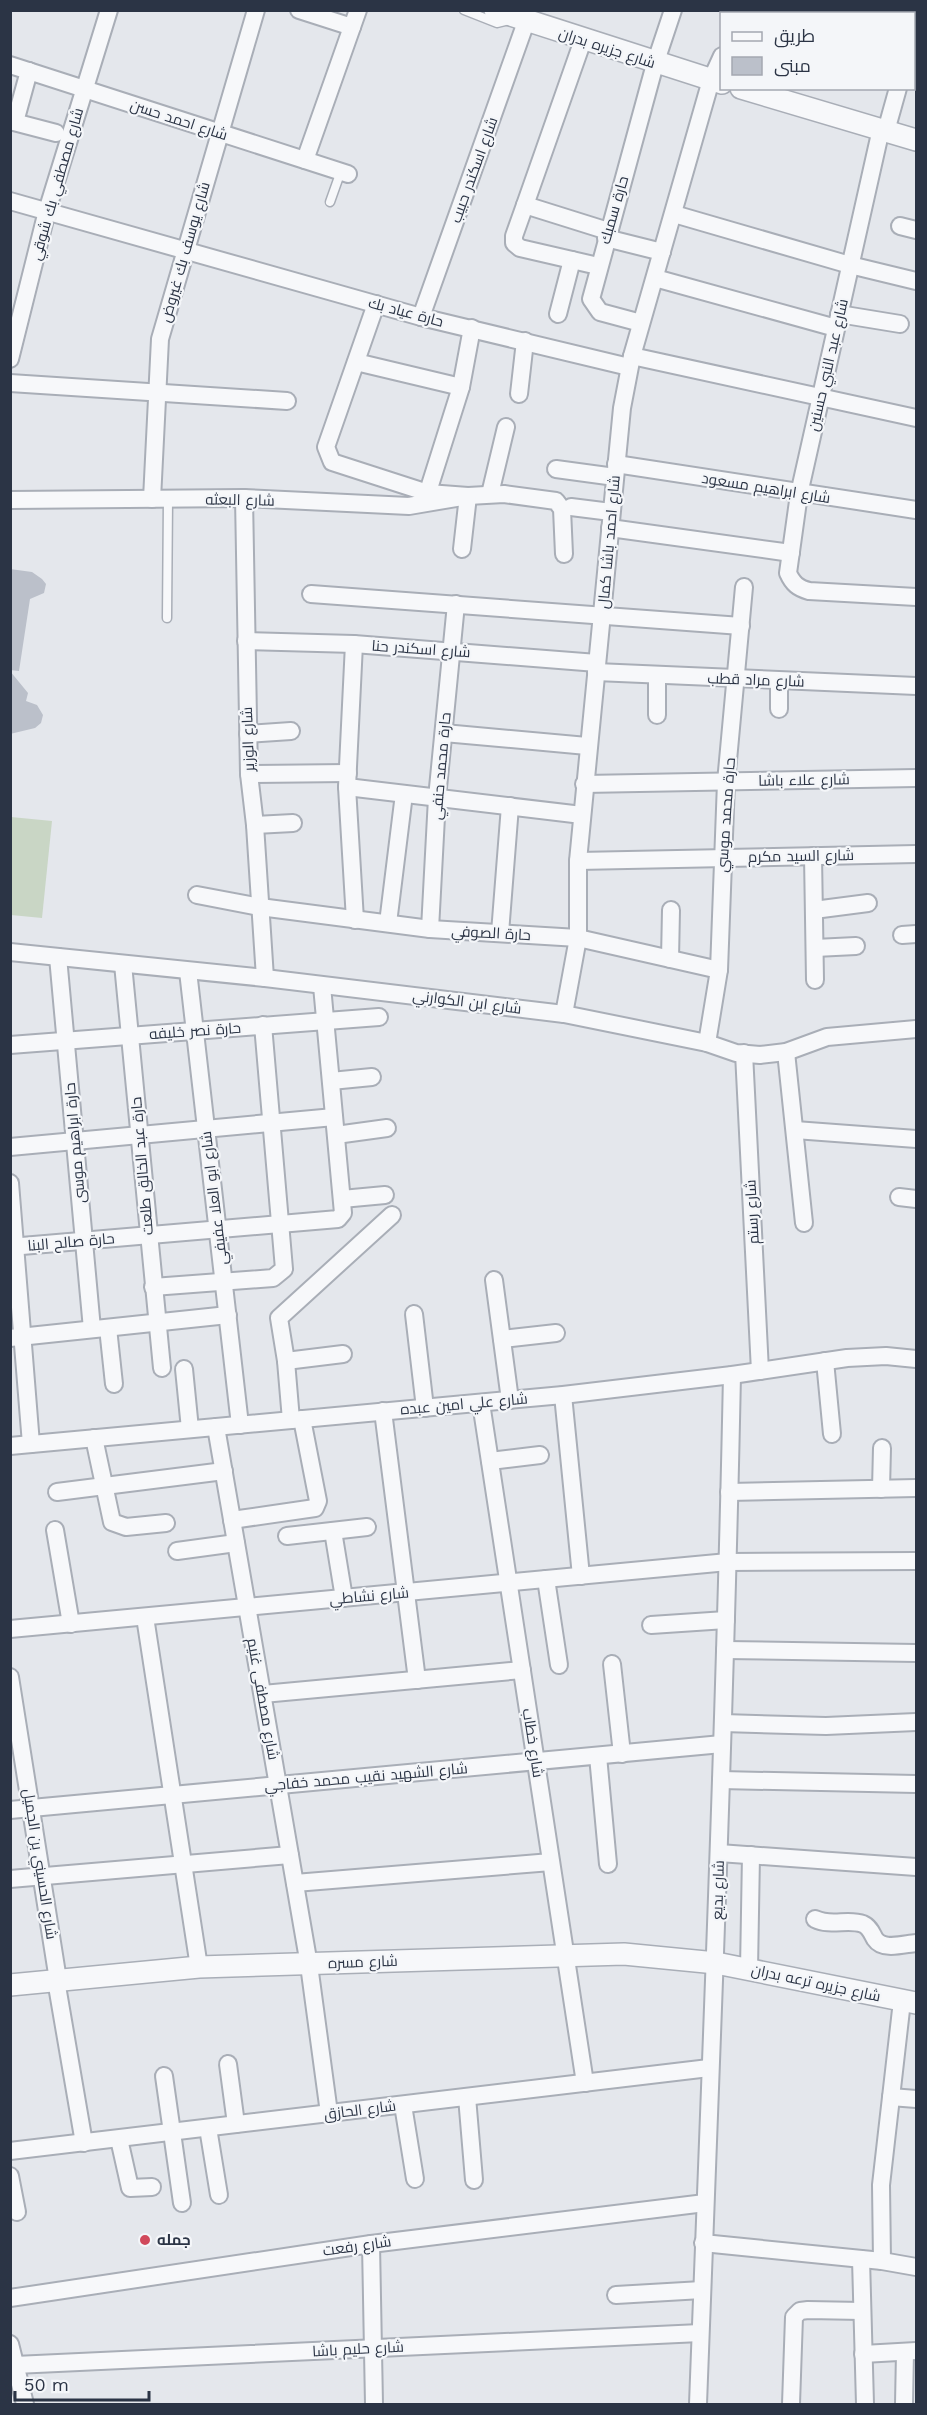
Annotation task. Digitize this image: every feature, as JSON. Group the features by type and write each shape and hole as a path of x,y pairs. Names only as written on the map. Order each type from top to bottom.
{"street":[{"name":"شارع مصطفي بك شوقي","path":"10,359 47,211 109,10"},
{"name":"شارع يوسف بك غيروض","path":"160,499 156,393 160,339 256,10"},
{"path":"299,10 352,27"},
{"path":"305,160 358,10"},
{"name":"حارة سمبك","path":"641,323 600,312 594,307 591,299 598,266 655,64 673,10"},
{"name":"شارع جزيره بدران","path":"511,17 655,64 716,81"},
{"name":"شارع اسكندر حبيب","path":"421,317 511,17"},
{"path":"583,40 514,236 514,243 520,248 598,266"},
{"name":"شارع احمد باشا كمال","path":"564,1014 578,938 578,861 587,746 610,520 630,362 720,64"},
{"name":"شارع احمد حسن","path":"10,65 344,173"},
{"path":"29,71 13,122 56,133"},
{"path":"748,90 916,140"},
{"name":"شارع عبد النبي حسنين","path":"897,90 883,130 837,321 800,494 788,573 792,582 799,588 809,591 916,597"},
{"name":"حارة عياد بك","path":"10,201 421,317 525,341 916,418"},
{"path":"525,205 662,252"},
{"path":"674,214 850,266 916,281"},
{"path":"558,314 572,260"},
{"path":"655,278 837,321 900,324"},
{"path":"376,304 326,447 332,462 426,499 490,494 559,502 564,554"},
{"path":"426,499 461,387 472,328"},
{"path":"519,394 525,341"},
{"path":"356,362 461,387"},
{"path":"10,383 287,401"},
{"path":"490,494 506,427"},
{"name":"شارع ابراهيم مسعود","path":"556,469 616,471 916,510"},
{"path":"462,549 468,496"},
{"name":"شارع الوزير","path":"244,498 249,774 255,825 265,978"},
{"name":"شارع البعثه","path":"10,500 426,499"},
{"path":"571,507 610,520 790,554"},
{"name":"حارة محمد موسي","path":"707,1042 719,970 726,782 744,586"},
{"path":"311,594 741,626"},
{"name":"حارة محمد حنفي","path":"430,929 437,798 456,604"},
{"name":"شارع اسكندر حنا","path":"246,641 354,644 596,668"},
{"path":"354,644 347,780 355,920"},
{"name":"شارع مراد قطب","path":"596,668 657,675 916,686"},
{"path":"657,675 657,715"},
{"path":"779,681 779,709"},
{"path":"248,734 291,731"},
{"path":"444,733 587,746"},
{"path":"249,774 347,780 404,794 582,815"},
{"name":"شارع علاء باشا","path":"584,784 916,778"},
{"path":"388,923 404,794"},
{"path":"500,933 510,806"},
{"path":"255,825 293,823"},
{"name":"شارع السيد مكرم","path":"578,861 916,854"},
{"path":"813,856 815,980"},
{"name":"حارة الصوفي","path":"198,895 260,907 430,929 578,938 719,970"},
{"path":"814,910 867,903"},
{"path":"670,959 671,910"},
{"path":"814,948 856,946"},
{"name":"شارع ابن الكوارني","path":"10,951 265,978 564,1014 707,1042 744,1053 760,1055 786,1052 827,1037 916,1029"},
{"name":"حارة ابراهيم موسى","path":"58,957 84,1241 100,1328 114,1384"},
{"name":"حارة عبد الخالق طلعت","path":"123,964 162,1368"},
{"name":"شارع ابو العلا عفيفي","path":"188,971 240,1425"},
{"path":"322,986 342,1206"},
{"name":"حارة نصر خليفه","path":"10,1044 379,1017"},
{"path":"153,1287 273,1278 281,1273 285,1264 263,1025"},
{"path":"786,1052 804,1223"},
{"name":"شارع رستم","path":"744,1053 760,1371"},
{"path":"331,1081 372,1077"},
{"path":"10,1147 334,1117"},
{"path":"336,1135 387,1128"},
{"path":"795,1130 916,1139"},
{"path":"11,1193 18,1367 31,1444"},
{"name":"حارة صالح البنا","path":"13,1247 338,1219 342,1206 385,1196"},
{"path":"899,1197 916,1199"},
{"path":"232,1520 315,1508 318,1501 296,1419 279,1323 280,1316 392,1215"},
{"path":"494,1280 510,1400"},
{"path":"414,1314 425,1408"},
{"path":"17,1337 228,1315"},
{"path":"502,1339 556,1333"},
{"path":"286,1361 343,1354"},
{"name":"شارع علي امين عبده","path":"10,1446 562,1395 732,1376 825,1361 886,1356 916,1359"},
{"path":"825,1361 832,1434"},
{"path":"184,1369 190,1429"},
{"name":"شارع بديع","path":"698,2404 709,2068 716,1962 732,1376"},
{"path":"562,1395 581,1576"},
{"name":"شارع خطاب","path":"482,1402 585,2083"},
{"path":"383,1412 417,1680"},
{"name":"شارع مصطفى غنيم","path":"216,1427 309,1965 329,2113"},
{"path":"94,1438 110,1518 116,1525 126,1527 166,1523"},
{"path":"881,1489 882,1448"},
{"path":"490,1461 540,1455"},
{"path":"57,1492 224,1471"},
{"path":"729,1492 916,1488"},
{"path":"287,1536 367,1527"},
{"path":"55,1530 71,1624"},
{"path":"333,1531 344,1598"},
{"path":"177,1551 236,1543"},
{"name":"شارع نشاطي","path":"10,1629 728,1562 916,1561"},
{"path":"546,1579 559,1665"},
{"path":"145,1617 199,1967"},
{"path":"651,1625 726,1620"},
{"path":"725,1650 916,1653"},
{"path":"612,1664 622,1754"},
{"path":"262,1694 522,1670"},
{"name":"شارع الحسيني بن الجميل","path":"10,1677 84,2143"},
{"path":"723,1724 826,1726 916,1722"},
{"name":"شارع الشهيد نقيب محمد خفاجي","path":"10,1810 722,1744"},
{"path":"598,1756 608,1864"},
{"path":"721,1780 916,1784"},
{"path":"719,1853 916,1867"},
{"path":"10,1879 290,1855"},
{"path":"749,1969 751,1855"},
{"path":"295,1883 551,1862"},
{"path":"815,1919 829,1923 862,1924 869,1929 878,1942 885,1946 916,1943"},
{"name":"شارع مسره","path":"10,1985 199,1967 309,1965 566,1954 624,1954 716,1962"},
{"name":"شارع جزيره ترعه بدران","path":"716,1962 909,2002"},
{"path":"882,2261 880,2202 891,2097 909,2002"},
{"path":"228,2064 236,2124"},
{"name":"شارع الحازق","path":"10,2151 709,2068"},
{"path":"164,2076 170,2132 182,2203"},
{"path":"467,2097 474,2180"},
{"path":"891,2097 916,2099"},
{"path":"403,2105 415,2180"},
{"path":"208,2128 219,2195"},
{"path":"119,2139 130,2188 152,2187"},
{"path":"10,2176 17,2212"},
{"name":"شارع رفعت","path":"10,2298 371,2244 705,2203"},
{"path":"704,2243 882,2261 916,2267"},
{"path":"371,2244 374,2404"},
{"path":"861,2259 865,2404"},
{"path":"616,2295 702,2290"},
{"path":"791,2404 794,2317 800,2311 808,2310 862,2311"},
{"name":"شارع حليم باشا","path":"15,2365 700,2333"},
{"path":"10,2344 25,2404"},
{"path":"862,2354 911,2352 904,2404"}],"lane":[{"path":"464,10 497,23 511,17"},
{"path":"330,202 344,173"},
{"path":"160,499 167,618"}],"green space":[{"path":"11,817 52,821 42,918 11,915"}],"building":[{"path":"10,569 32,572 46,584 44,593 30,599 19,671 10,670"},
{"path":"10,671 28,693 26,701 37,705 43,715 41,723 35,728 10,734"}],"place":[{"name":"جمله","path":"145,2240"}]}
